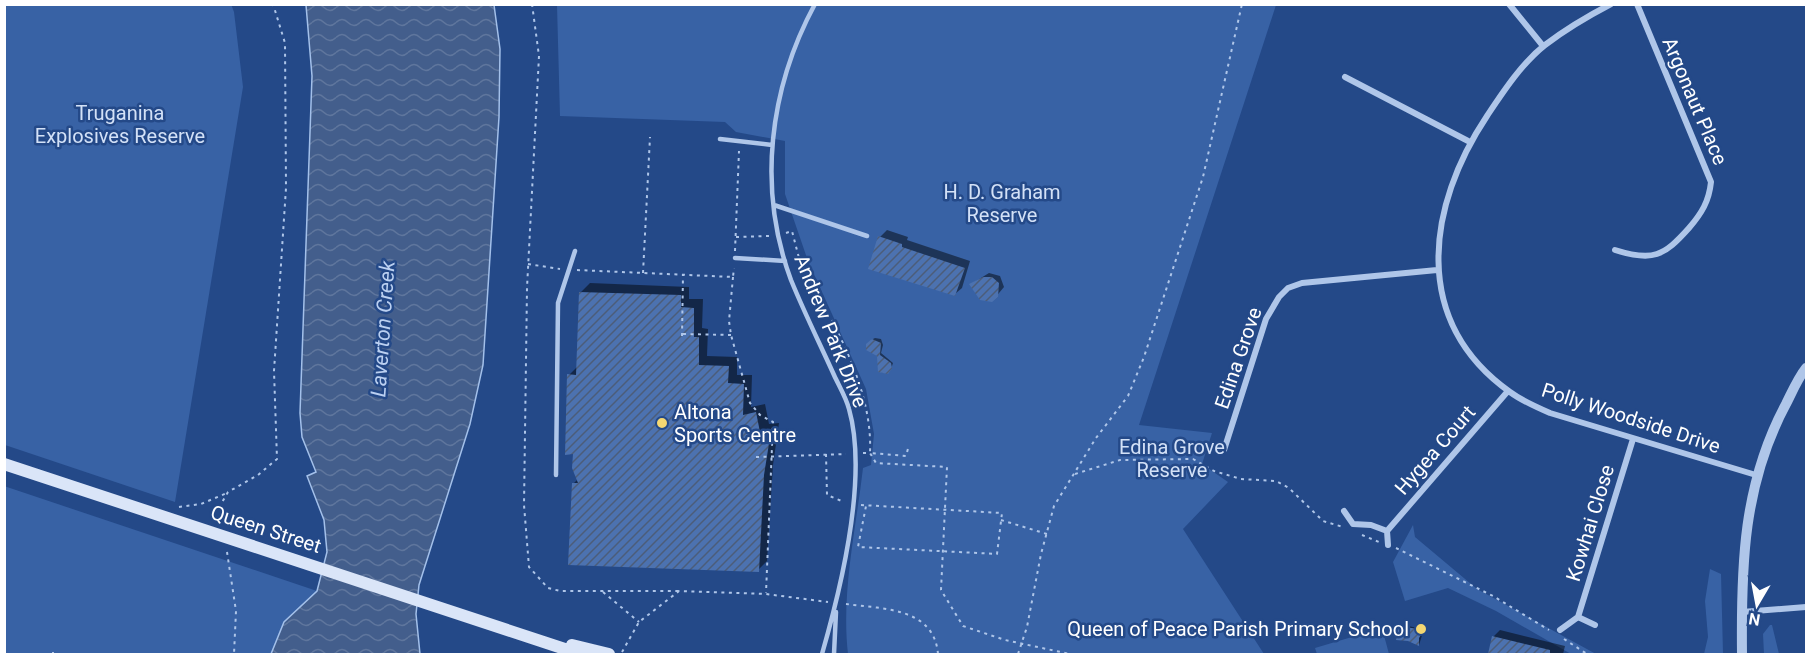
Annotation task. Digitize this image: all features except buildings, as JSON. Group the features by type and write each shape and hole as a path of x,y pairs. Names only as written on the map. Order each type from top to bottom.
{"main road":[{"name":"Queen Street","path":"4,464 474,617 580,654"},
{"name":"Queen Street","path":"515,631 609,654"}],"street":[{"path":"1509,4 1544,46"},
{"name":"Polly Woodside Drive","path":"1611,4 1582,20 1544,46 1502,93 1470,142 1447,196 1438,235 1437,270 1446,308 1460,338 1477,363 1508,391 1550,413 1756,475"},
{"name":"Argonaut Place","path":"1615,250 1642,256 1670,250 1702,213 1709,196 1711,182 1637,4"},
{"path":"1345,77 1470,142"},
{"name":"Edina Grove","path":"1224,450 1266,319 1279,297 1288,288 1302,283 1437,270"},
{"path":"1742,654 1745,538 1756,475 1773,428 1806,368"},
{"name":"Hygea Court","path":"1387,531 1508,391"},
{"name":"Kowhai Close","path":"1578,616 1633,439"},
{"path":"1344,511 1353,524 1371,525 1387,531 1388,545"},
{"path":"1742,612 1806,607"},
{"path":"1560,630 1578,616 1595,625"}],"lane":[{"name":"Andrew Park Drive","path":"815,4 791,57 772,127 770,168 774,205 785,261 849,408 855,453 852,504 837,603 834,654"},
{"path":"720,139 772,145"},
{"path":"774,205 867,236"},
{"path":"556,476 558,303 564,291 567,270 575,251"},
{"path":"735,258 785,261"},
{"name":"Andrew Park Drive","path":"822,654 837,603"}],"path":[{"path":"172,505 189,507 228,492 258,475 277,459 274,371 285,188 285,43 273,4"},
{"path":"532,4 539,56 528,264 524,505 529,567 548,588 560,591 766,594 906,613 917,617 934,635 938,654"},
{"path":"1018,654 1027,627 1041,554 1054,506 1096,438 1128,396 1144,357 1203,177 1242,4"},
{"path":"644,273 650,136"},
{"path":"739,140 735,258 729,321 750,403 760,415 773,422 766,594"},
{"path":"736,237 792,231 800,262 806,267 864,395 871,434 870,453 876,463 947,467 941,590 963,626 1021,644 1070,654"},
{"path":"528,264 567,270 733,277"},
{"path":"683,275 682,335 731,335"},
{"path":"756,457 855,453 906,456 909,445"},
{"path":"825,454 826,495 852,504"},
{"path":"1075,474 1120,460 1193,459"},
{"path":"228,492 221,504 236,611 234,654"},
{"path":"866,506 945,510 1002,513 997,554 858,547 866,506"},
{"path":"1001,520 1048,534"},
{"path":"621,654 639,622 679,591"},
{"path":"603,592 639,622"}],"green space":[{"name":"Truganina Explosives Reserve","path":"5,4 231,4 234,12 243,87 175,502 5,445"},
{"name":"H. D. Graham Reserve","path":"557,5 1276,5 1139,425 1212,433 1202,464 1228,482 1183,529 1264,654 848,654 846,608 850,561 863,468 871,465 874,434 866,389 808,261 785,194 785,141 736,132 725,122 560,116"},
{"path":"4,486 317,591 284,622 271,654 5,654"},
{"path":"1413,525 1415,537 1477,589 1596,654 1571,654 1496,611 1448,588 1405,601 1393,562"},
{"path":"1710,569 1721,574 1723,654 1704,654 1708,637 1705,601"},
{"path":"1772,625 1779,654 1764,654 1763,634"},
{"path":"1382,628 1389,654 1317,654 1315,648"}],"water":[{"name":"Laverton Creek","path":"306,5 494,5 500,49 499,117 483,365 470,424 419,585 416,614 420,654 271,654 284,622 317,591 327,552 324,520 307,476 316,472 302,437 300,413 312,76"}],"place":[{"name":"Altona Sports Centre","path":"662,423"},
{"name":"Queen of Peace Parish Primary School","path":"1421,629"}],"park label":[{"name":"Edina Grove Reserve","path":"1172,458"}]}
